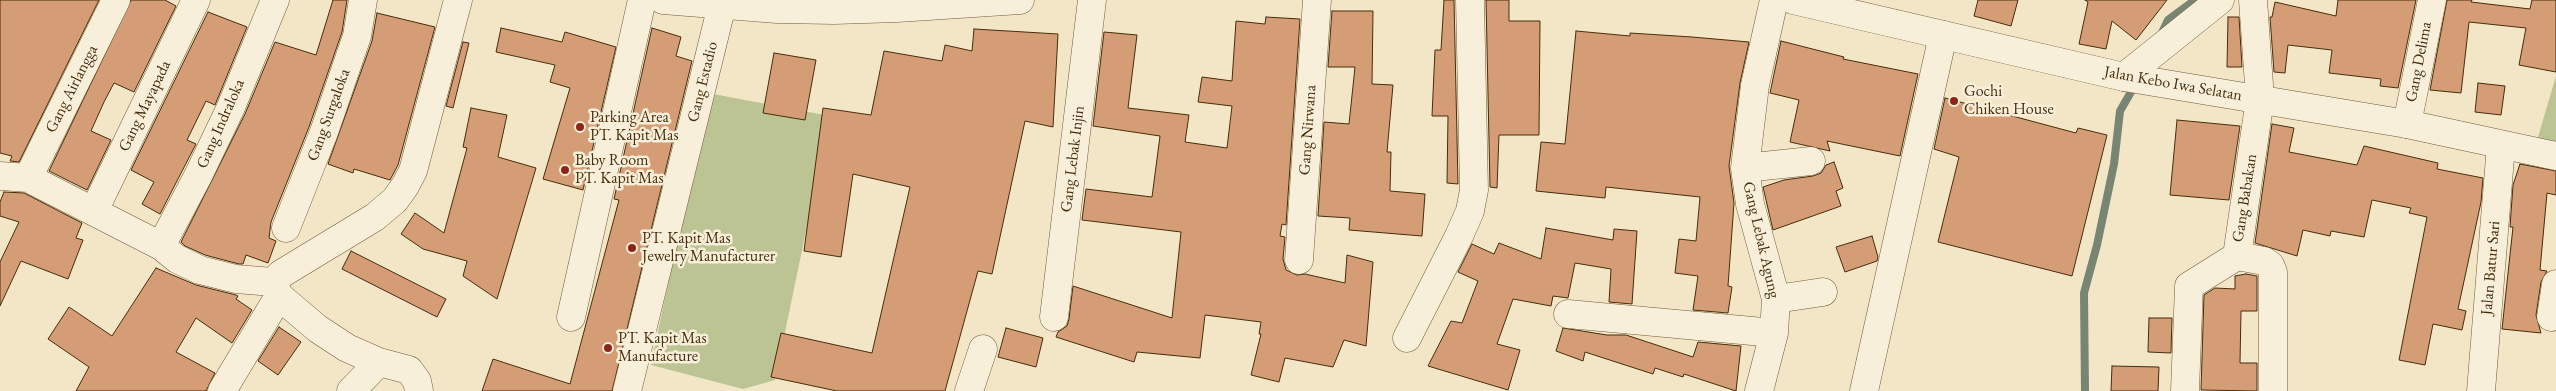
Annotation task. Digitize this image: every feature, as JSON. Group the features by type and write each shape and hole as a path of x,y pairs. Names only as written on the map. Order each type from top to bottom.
{"street":[{"name":"Gang Airlangga","path":"28,178 116,0"},
{"name":"Gang Mayapada","path":"94,211 196,0"},
{"name":"Gang Indraloka","path":"161,246 226,115 275,0"},
{"name":"Gang Surgaloka","path":"286,228 324,132 357,36 363,0"},
{"path":"222,391 276,289 281,274 375,217 395,200 405,186 413,171 458,0"},
{"path":"571,317 642,0"},
{"path":"663,0 722,5 834,10 1020,0"},
{"name":"Gang Lebak Injin","path":"1054,317 1092,0"},
{"name":"Gang Nirwana","path":"1299,260 1317,0"},
{"path":"1407,338 1459,236 1470,211 1474,190 1470,0"},
{"name":"Gang Lebak Agung","path":"1759,391 1774,333 1776,299 1750,204 1745,168 1755,84 1774,0"},
{"name":"Jalan Kebo Iwa Selatan","path":"1793,0 2124,77 2407,124 2556,156"},
{"name":"Gang Babakan","path":"2253,0 2260,99 2236,256 2264,261 2270,265 2273,272 2273,391"},
{"name":"Gang Delima","path":"2407,124 2432,0"},
{"path":"2124,77 2210,4"},
{"name":"Gang Estadio","path":"627,391 722,5"},
{"path":"1864,391 1943,35"},
{"name":"Jalan Batur Sari","path":"2481,391 2501,145"},
{"path":"1745,168 1811,161"},
{"path":"0,176 28,178 161,246 172,256 200,270 276,289 318,329 347,348 379,362 409,370 418,381 419,391"},
{"path":"2185,391 2189,286 2236,256"},
{"path":"2551,317 2556,284"},
{"path":"1776,299 1823,292"},
{"path":"1568,314 1774,333"},
{"path":"969,391 983,349"},
{"path":"351,391 379,362"}],"green space":[{"path":"2556,76 2556,158 2533,154"},
{"path":"708,93 830,116 775,380 743,389 651,365"}],"building":[{"path":"0,0 99,0 19,162 10,161 12,156 0,153"},
{"path":"131,0 165,0 176,6 134,92 114,83 104,102 91,131 111,140 87,190 49,171"},
{"path":"333,0 347,0 342,32 309,127 271,222 269,238 276,241 268,263 246,255 243,264 239,264 205,255 185,246 181,242 245,114 275,42 316,55"},
{"path":"1444,0 1454,0 1458,184 1447,183 1448,116 1432,116 1435,50 1441,50"},
{"path":"1486,0 1509,0 1509,21 1540,21 1539,135 1499,135 1497,188 1490,187"},
{"path":"1978,0 2018,0 2011,26 1974,16"},
{"path":"2085,0 2167,0 2136,40 2112,21 2106,49 2079,44 2088,2"},
{"path":"2338,0 2416,0 2398,88 2380,86 2381,79 2329,73 2332,50 2288,45 2285,73 2274,72 2270,17 2272,17 2275,2 2336,16"},
{"path":"2447,0 2472,0 2471,2 2530,9 2532,0 2556,0 2556,72 2519,65 2526,28 2469,22 2461,93 2430,90"},
{"path":"1332,11 1373,11 1372,84 1393,85 1387,152 1391,152 1390,191 1425,194 1422,236 1349,230 1350,218 1318,216 1324,122 1349,124 1355,67 1328,67"},
{"path":"208,12 247,27 215,105 206,101 187,140 196,144 160,214 142,204 154,182 131,170"},
{"path":"377,13 435,27 398,165 390,180 354,169 353,173 328,164 372,41"},
{"path":"1266,17 1300,19 1286,225 1282,224 1280,236 1285,237 1283,259 1286,270 1297,275 1305,274 1345,283 1347,255 1373,262 1366,346 1344,340 1333,367 1285,358 1279,382 1251,375 1261,334 1259,334 1261,322 1205,315 1200,358 1137,352 1134,362 1056,337 1058,332 1067,326 1073,286 1172,318 1181,232 1082,220 1086,189 1152,197 1160,136 1093,126 1104,32 1137,35 1128,108 1189,115 1185,142 1227,148 1232,106 1198,102 1202,77 1232,81 1236,21 1265,24"},
{"path":"2228,17 2239,17 2242,67 2227,67"},
{"path":"501,28 562,42 565,32 616,47 583,190 543,179 570,88 550,82 555,65 496,52"},
{"path":"652,28 681,37 676,56 692,61 612,391 482,391 493,359 570,384 619,200 614,199"},
{"path":"974,29 1058,34 1053,127 1025,121 992,274 978,271 945,391 837,391 771,377 781,333 872,353 910,187 853,174 841,257 804,251 823,108 871,115 884,51 942,61 945,45 972,51"},
{"path":"1576,31 1630,36 1630,33 1749,42 1740,83 1729,166 1734,203 1728,286 1732,287 1728,313 1693,310 1698,276 1675,273 1679,239 1696,241 1700,197 1606,187 1605,198 1536,191 1541,142 1565,144"},
{"path":"1781,41 1844,57 1843,59 1918,74 1900,156 1827,141 1830,151 1790,142 1799,100 1770,93"},
{"path":"463,42 469,43 453,108 446,106"},
{"path":"774,53 816,60 805,120 763,113"},
{"path":"2478,83 2505,86 2501,115 2475,112"},
{"path":"1945,98 2076,133 2078,128 2107,135 2072,276 1938,242 1959,157 1934,149"},
{"path":"471,108 507,115 498,157 536,168 497,299 463,276 467,261 423,249 401,234 415,213 444,233 467,148 463,147"},
{"path":"2177,120 2240,126 2229,200 2170,195"},
{"path":"2272,124 2294,128 2289,152 2357,165 2364,146 2438,163 2437,169 2483,178 2481,202 2458,309 2466,311 2462,330 2433,324 2425,365 2399,360 2427,217 2409,213 2411,208 2372,200 2364,237 2331,231 2330,236 2303,230 2297,256 2255,243"},
{"path":"1834,162 1843,188 1836,191 1841,206 1773,230 1763,187 1784,180 1813,176 1821,173 1826,165"},
{"path":"2520,164 2556,171 2556,195 2547,193 2540,270 2547,271 2541,282 2536,315 2541,333 2502,329 2513,227 2510,227 2513,185"},
{"path":"4,192 24,193 82,223 76,238 83,240 68,279 21,261 0,306 0,262 19,222 0,216 0,202"},
{"path":"1546,228 1613,240 1614,229 1637,231 1632,304 1609,302 1611,269 1575,263 1568,298 1553,296 1551,306 1513,299 1497,344 1520,350 1508,390 1428,366 1451,321 1462,323 1478,281 1458,272 1472,244 1494,254 1499,243 1541,259"},
{"path":"1872,236 1878,257 1877,261 1845,272 1836,247"},
{"path":"351,251 446,299 437,317 342,269"},
{"path":"156,268 196,285 236,295 238,296 236,299 252,310 232,343 196,318 176,352 215,373 206,391 76,391 89,367 48,339 69,307 112,336"},
{"path":"2246,274 2257,276 2257,311 2241,311 2240,363 2257,363 2257,391 2201,390 2204,295 2215,288 2235,289 2235,276"},
{"path":"2149,318 2172,318 2171,353 2148,352"},
{"path":"279,327 301,342 278,375 258,361"},
{"path":"1006,328 1043,338 1036,367 998,357"},
{"path":"1563,328 1607,335 1626,335 1693,357 1698,342 1741,346 1736,391 1684,374 1683,377 1655,368 1653,374 1585,352 1583,361 1556,351"},
{"path":"2112,366 2159,367 2158,391 2111,391"}],"waterway":[{"path":"2160,37 2168,20 2195,0"},
{"path":"2085,391 2084,293 2097,245 2114,164 2120,111 2135,85"}],"place":[{"name":"Gochi Chiken House","path":"1954,101"},
{"name":"Parking Area PT. Kapit Mas","path":"580,127"},
{"name":"Baby Room PT. Kapit Mas","path":"565,170"},
{"name":"PT. Kapit Mas Jewelry Manufacturer","path":"632,248"},
{"name":"PT. Kapit Mas Manufacture","path":"608,348"}]}
